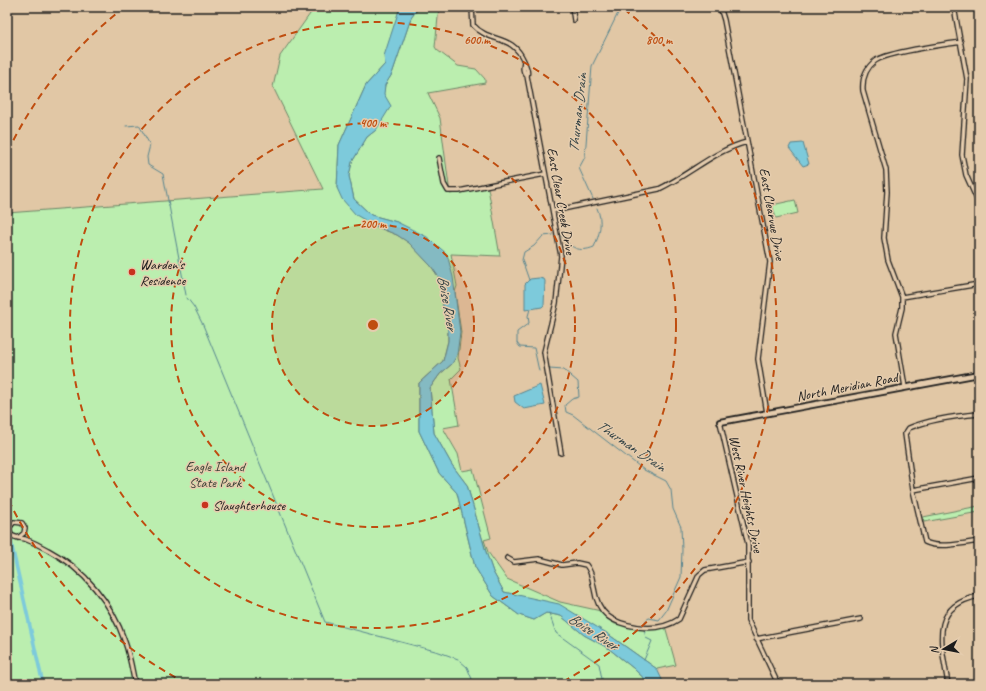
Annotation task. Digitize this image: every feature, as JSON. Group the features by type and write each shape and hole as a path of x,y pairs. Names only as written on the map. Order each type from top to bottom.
{"street":[{"name":"East Clear Creek Drive","path":"472,7 471,22 476,29 511,44 520,51 524,61 524,74 527,76 561,256 556,303 544,356 561,453"},
{"path":"572,7 574,20"},
{"name":"East Clearvue Drive","path":"720,7 729,45 770,262 758,359 767,413"},
{"path":"954,7 967,86 962,155 966,175 977,195 979,204"},
{"path":"905,387 896,337 902,297 885,249 884,232 887,176 884,160 863,91 863,80 866,72 875,62 885,56 960,42"},
{"path":"553,211 659,189 672,183 718,153 747,142"},
{"path":"439,158 444,184 448,191 459,191 545,174"},
{"path":"902,297 979,284"},
{"name":"North Meridian Road","path":"720,422 979,374"},
{"path":"979,414 941,419 911,427 905,434 913,490 926,542 931,544 953,545 979,541"},
{"name":"West River Heights Drive","path":"720,422 748,544 748,620 778,684"},
{"path":"913,490 979,478"},
{"path":"31,542 25,531 24,525 20,522 14,522 8,527 9,534 31,542 69,563 84,576 101,596 121,630 129,654 135,684"},
{"path":"18,538 23,535 25,531"},
{"path":"507,558 514,562 539,559 562,565 577,563 586,565 593,578 594,592 599,605 605,614 612,621 621,624 644,627 664,626 679,619 699,575 705,570 749,562"},
{"path":"948,684 942,626 948,611 958,602 979,596"},
{"path":"756,639 861,619"}],"green space":[{"name":"Eagle Island State Park","path":"315,7 400,7 385,64 366,85 339,145 337,188 377,227 397,235 410,243 431,266 440,279 443,306 448,329 448,341 443,361 419,383 419,431 439,473 457,493 475,567 493,596 519,615 534,620 546,613 561,616 584,635 608,648 650,684 7,684 7,213 323,189 273,87 280,56"},
{"path":"419,7 439,7 435,47 437,50 458,66 476,69 485,79 485,83 428,93 440,118 450,194 488,188 500,256 451,254 457,286 455,292 461,332 458,358 461,369 451,379 459,425 443,428 458,454 462,471 473,469 491,538 484,540 488,552 507,579 560,602 601,611 607,619 615,624 642,627 665,626 676,665 657,669 605,632 523,597 504,592 493,572 486,552 467,485 452,465 434,433 430,388 440,374 452,364 460,332 454,287 397,222 371,215 354,199 349,176 352,162 367,137 376,130 385,85 392,74 411,18"},
{"path":"795,200 798,213 776,218 772,205"},
{"path":"979,506 979,512 924,522 923,517"}],"water":[{"name":"Boise River","path":"400,7 419,7 411,18 392,74 385,85 384,94 391,106 376,130 367,137 352,162 349,176 354,199 371,215 397,222 427,237 447,254 453,277 460,332 457,355 452,364 440,374 430,388 434,433 452,465 467,485 486,552 493,572 504,592 559,604 605,632 657,669 664,684 650,684 608,648 584,635 561,616 546,613 534,620 519,615 493,596 475,567 457,493 439,473 419,431 419,383 443,361 448,341 448,329 443,306 440,279 431,266 409,243 397,235 377,227 356,215 342,199 337,188 339,145 366,85 385,64 384,56"},
{"path":"803,143 809,164 803,166 789,148 791,144"},
{"path":"530,279 544,279 545,281 544,305 542,307 525,310 525,284"},
{"path":"540,385 545,405 524,409 515,402 514,396"}],"waterway":[{"name":"Thurman Drain","path":"593,199 579,168 585,157 592,66 621,7"},
{"path":"126,126 139,125 150,145 147,157 148,165 163,174 186,295"},
{"name":"Thurman Drain","path":"561,235 571,246 575,248 589,249 594,247 600,228 600,218 597,208"},
{"name":"Thurman Drain","path":"529,280 522,260 524,252 534,246 543,236 553,235"},
{"path":"187,298 194,307 203,325 325,622 439,652 458,659"},
{"name":"Thurman Drain","path":"530,309 528,316 529,323 517,332 517,343 520,347 534,348 539,371"},
{"name":"Thurman Drain","path":"549,369 564,370 578,382 579,397 572,399 565,405 566,412 573,415 644,470 666,481 671,490 673,509 681,527 681,577 666,611 659,620 649,618 646,620 644,626"},
{"path":"10,538 43,684"},
{"path":"549,613 556,633 599,664 603,684"},
{"name":"Thurman Drain","path":"644,629 646,638 652,641 644,660"},
{"path":"460,661 467,667 474,684"}],"place":[{"name":"Warden's Residence","path":"132,272"},
{"name":"Slaughterhouse","path":"205,505"}]}
